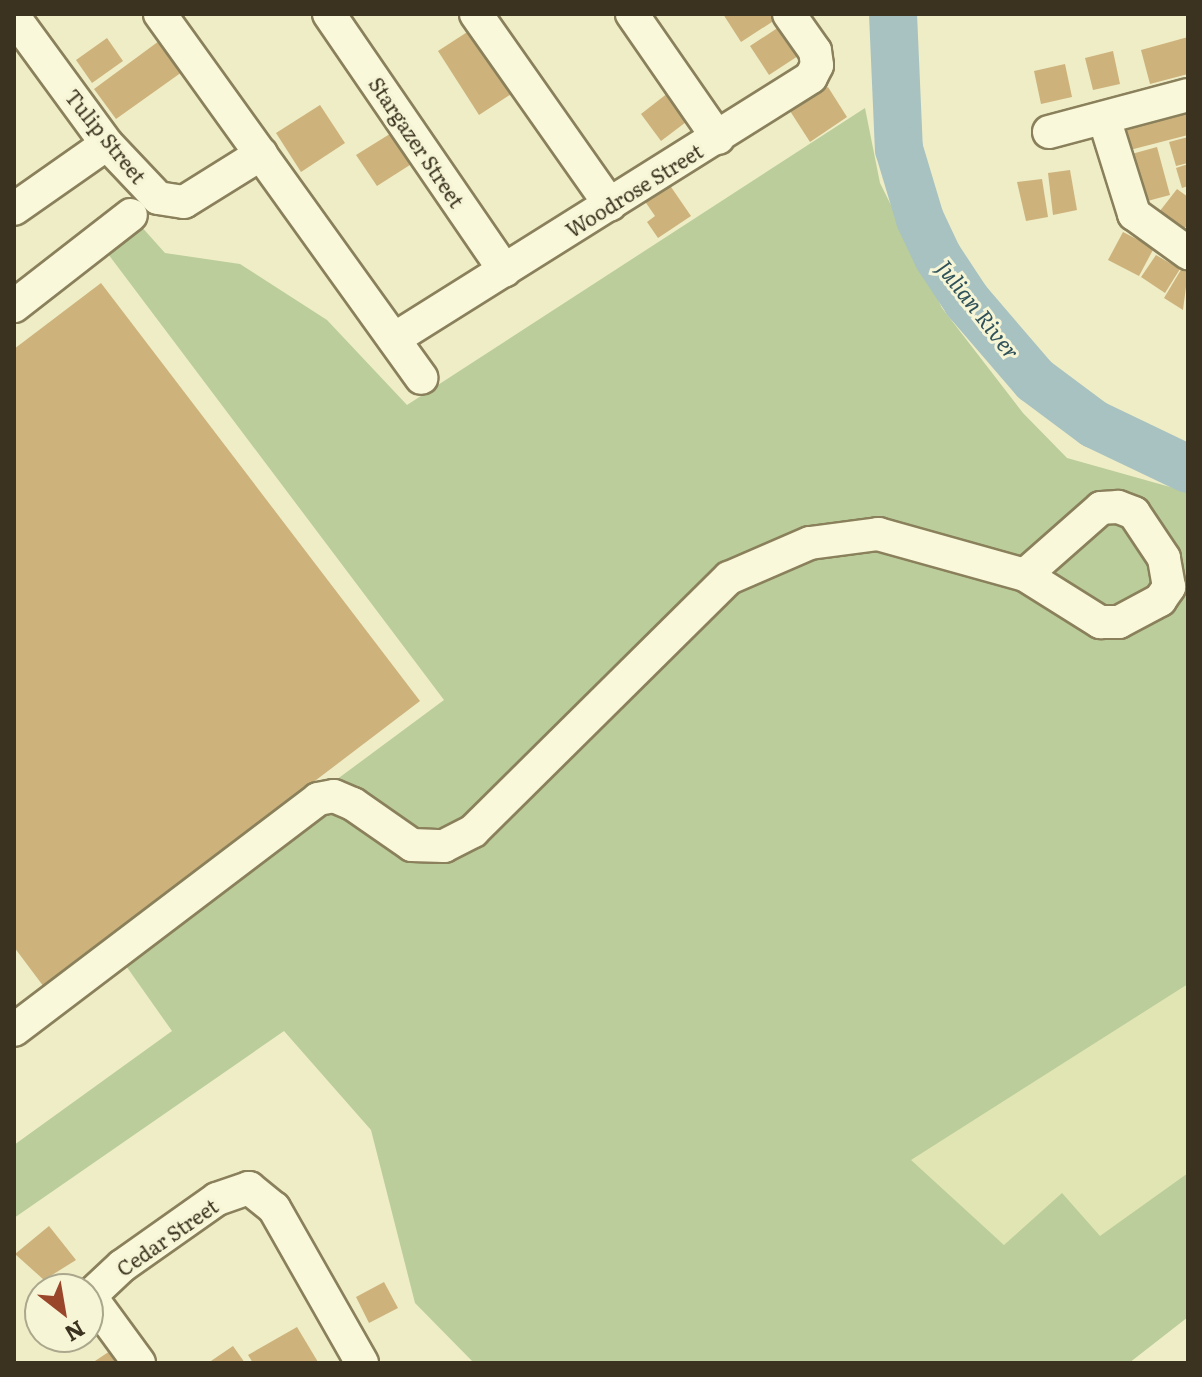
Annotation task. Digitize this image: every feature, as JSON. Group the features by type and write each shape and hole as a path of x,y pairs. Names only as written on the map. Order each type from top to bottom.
{"street":[{"path":"160,14 422,378"},
{"name":"Stargazer Street","path":"329,14 505,271"},
{"path":"476,14 610,205"},
{"path":"632,14 718,138"},
{"name":"Woodrose Street","path":"394,339 811,77 817,65 815,51 789,14"},
{"name":"Tulip Street","path":"14,17 107,144 158,198 172,203 184,202 261,154"},
{"path":"1049,132 1188,95"},
{"path":"1104,118 1134,214 1188,253"},
{"path":"14,209 107,144"},
{"path":"14,306 131,215"},
{"path":"14,1030 318,799 334,796 353,804 412,845 444,846 473,831 729,578 810,543 878,534 1025,575"},
{"name":"Cedar Street","path":"139,1363 90,1296 122,1266 217,1199 249,1188 274,1208 362,1363"}],"green space":[{"path":"865,108 880,183 942,308 1023,413 1067,458 1188,492 1188,984 911,1160 1004,1245 1062,1193 1100,1236 1188,1173 1188,1317 1129,1363 474,1363 415,1303 371,1130 284,1031 14,1218 14,1145 172,1031 112,946 444,700 90,230 131,215 165,253 240,264 327,320 407,405"},
{"path":"1188,984 1188,1173 1100,1237 1004,1245 910,1160"}],"building":[{"path":"723,14 770,14 775,20 741,42"},
{"path":"478,25 519,89 479,115 438,51"},
{"path":"779,27 798,56 769,75 750,46"},
{"path":"1188,37 1188,74 1150,84 1141,50"},
{"path":"107,38 123,61 92,83 76,60"},
{"path":"159,41 182,72 116,119 94,89"},
{"path":"1113,51 1120,84 1093,90 1085,58"},
{"path":"1065,64 1072,97 1041,104 1034,71"},
{"path":"828,87 847,117 810,142 790,111"},
{"path":"673,89 694,116 661,141 641,114"},
{"path":"1188,101 1188,135 1126,151 1118,120"},
{"path":"320,105 345,143 301,172 276,133"},
{"path":"393,132 413,163 377,186 356,155"},
{"path":"1188,137 1188,163 1176,166 1169,142"},
{"path":"1157,147 1170,195 1140,203 1128,155"},
{"path":"1188,164 1188,186 1182,188 1176,168"},
{"path":"1070,170 1077,210 1053,215 1048,173"},
{"path":"1042,179 1048,217 1026,221 1017,182"},
{"path":"669,184 691,216 658,238 647,222 655,216 644,200"},
{"path":"1177,189 1188,197 1188,224 1180,234 1156,216"},
{"path":"1123,232 1154,248 1139,276 1108,260"},
{"path":"1156,255 1180,269 1165,293 1141,277"},
{"path":"1182,268 1188,271 1183,310 1164,298"},
{"path":"101,283 420,701 44,987 14,947 14,349"},
{"path":"49,1226 76,1260 55,1273 36,1273 15,1254"},
{"path":"384,1282 398,1308 369,1323 356,1297"},
{"path":"297,1327 318,1362 253,1363 248,1355"},
{"path":"233,1346 245,1363 208,1363"},
{"path":"113,1349 122,1363 92,1363"}],"waterway":[{"name":"Julian River","path":"893,14 899,149 920,219 938,257 967,301 1035,380 1094,424 1188,469"}]}
